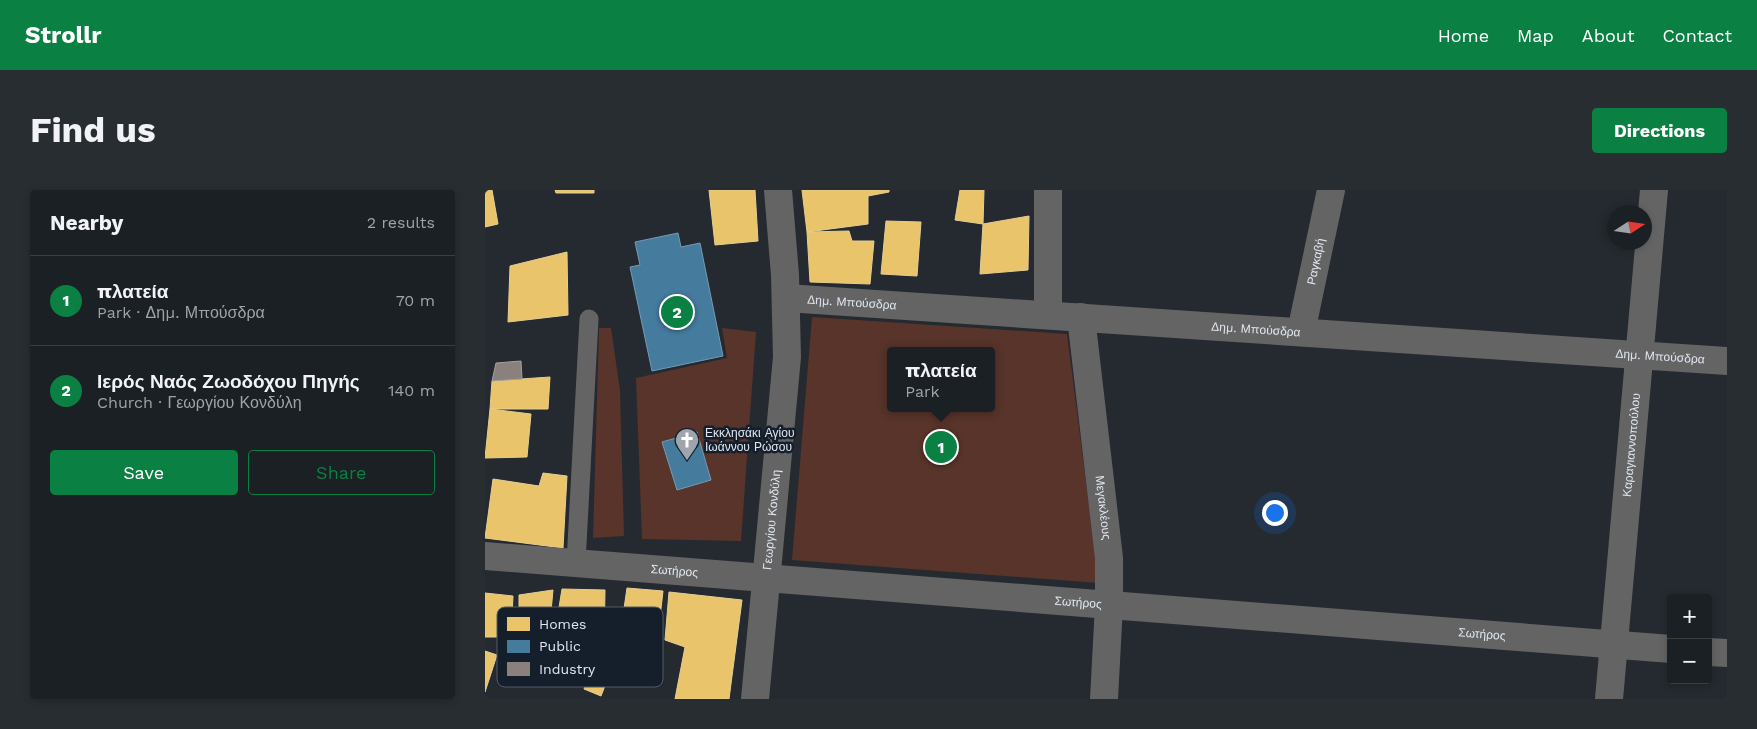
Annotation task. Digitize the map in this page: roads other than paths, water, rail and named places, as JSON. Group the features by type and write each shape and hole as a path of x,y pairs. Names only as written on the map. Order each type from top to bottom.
{"street":[{"name":"Γεωργίου Κονδύλη","path":"755,699 785,392 786,298 778,190"},
{"path":"1048,190 1048,314"},
{"name":"Ραγκαβή","path":"1301,332 1331,190"},
{"name":"Καραγιαννοπούλου","path":"1609,699 1654,190"},
{"name":"Δημ. Μπούσδρα","path":"786,298 1048,314 1727,361"},
{"name":"Μεγακλέους","path":"1081,317 1107,532 1109,605 1103,699"},
{"name":"Σωτήρος","path":"485,556 1667,649"},
{"path":"1712,652 1727,653"}],"lane":[{"path":"576,563 589,319"}],"place":[{"name":"Ιερός Ναός Ζωοδόχου Πηγής","path":"677,312"},
{"name":"πλατεία","path":"941,447"},
{"name":"Εκκλησάκι Αγίου Ιωάννου Ρώσου","path":"687,461"}]}
